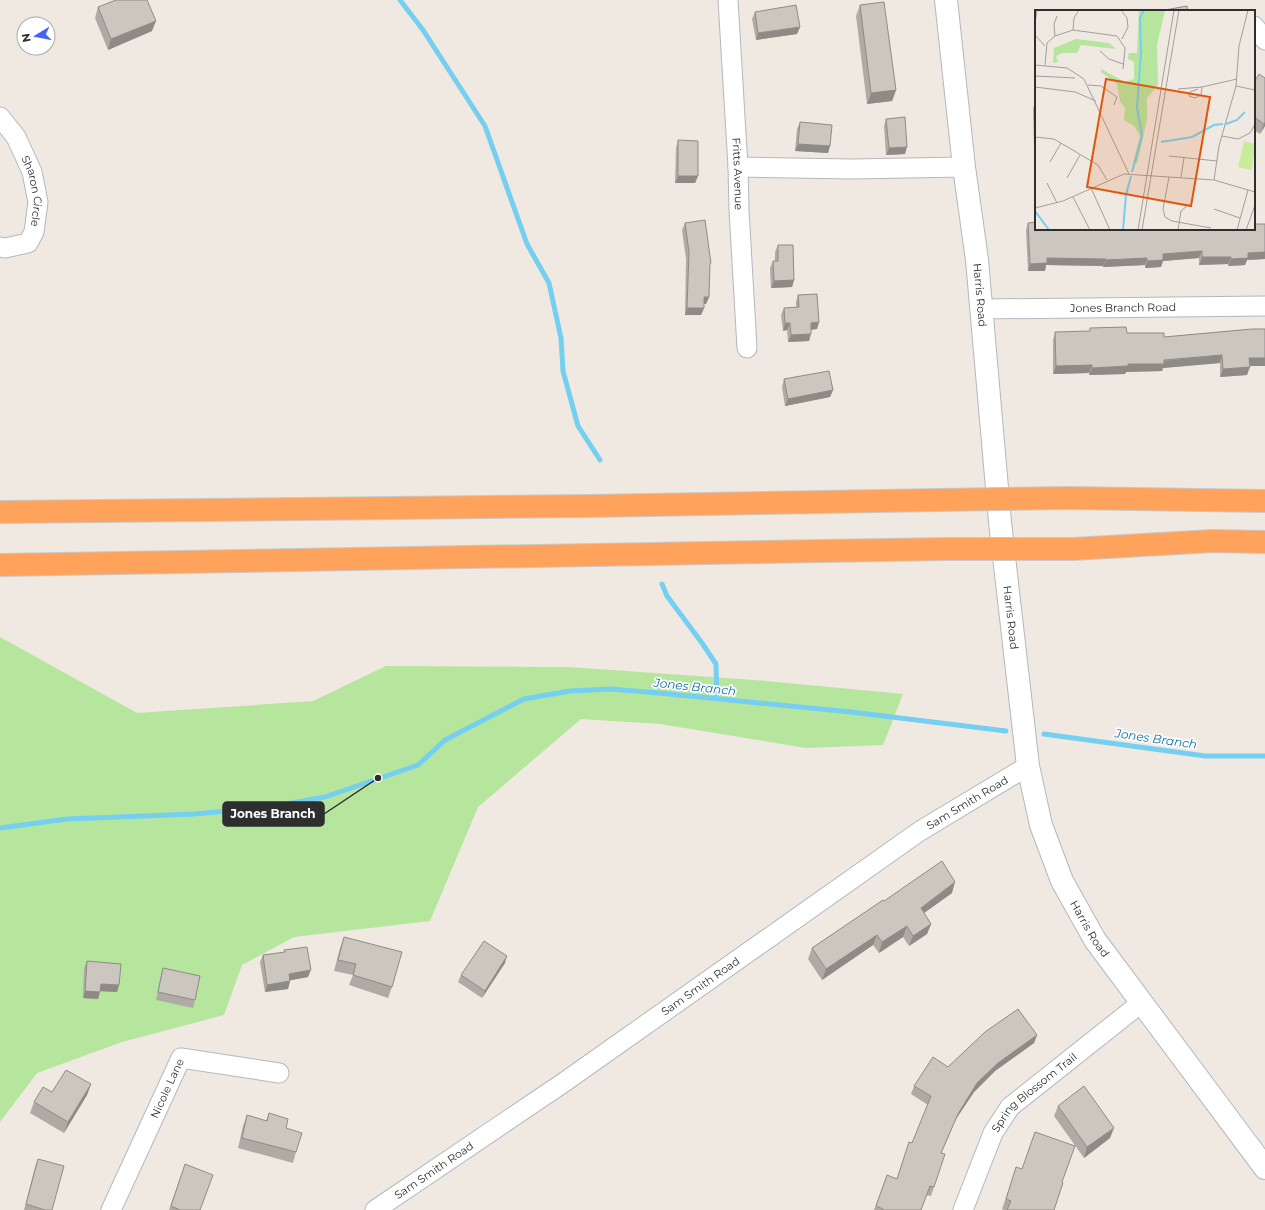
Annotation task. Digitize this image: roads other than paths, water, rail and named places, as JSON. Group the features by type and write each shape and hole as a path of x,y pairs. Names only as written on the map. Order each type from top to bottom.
{"highway":[{"path":"0,512 582,506 1068,498 1265,501"},
{"path":"0,565 945,549 1073,549 1213,541 1265,542"}],"street":[{"name":"Fritts Avenue","path":"728,0 747,348"},
{"name":"Harris Road","path":"946,0 964,167 976,260 1000,522 1028,766 1041,825 1062,882 1095,940 1265,1168"},
{"path":"1255,27 1265,40"},
{"name":"Sharon Circle","path":"0,117 16,137 32,172 38,202 34,232 28,242 5,248 0,247"},
{"path":"738,167 852,169 964,167"},
{"name":"Jones Branch Road","path":"981,309 1265,306"},
{"name":"Sam Smith Road","path":"375,1210 563,1083 920,831 1028,766"},
{"name":"Spring Blossom Trail","path":"963,1210 993,1133 1010,1107 1141,1002"},
{"name":"Nicole Lane","path":"111,1210 181,1058 279,1073"}],"waterway":[{"path":"400,0 423,30 485,126 527,244 549,283 561,338 563,371 578,426 600,460"},
{"path":"662,584 667,596 716,664 717,698"},
{"name":"Jones Branch","path":"0,828 67,819 195,814 269,807 325,797 418,765 445,740 524,699 570,691 610,689 659,693 851,712 1006,731"},
{"name":"Jones Branch","path":"1044,734 1205,756 1265,756"}],"place":[{"name":"Jones Branch","path":"378,778"}]}
